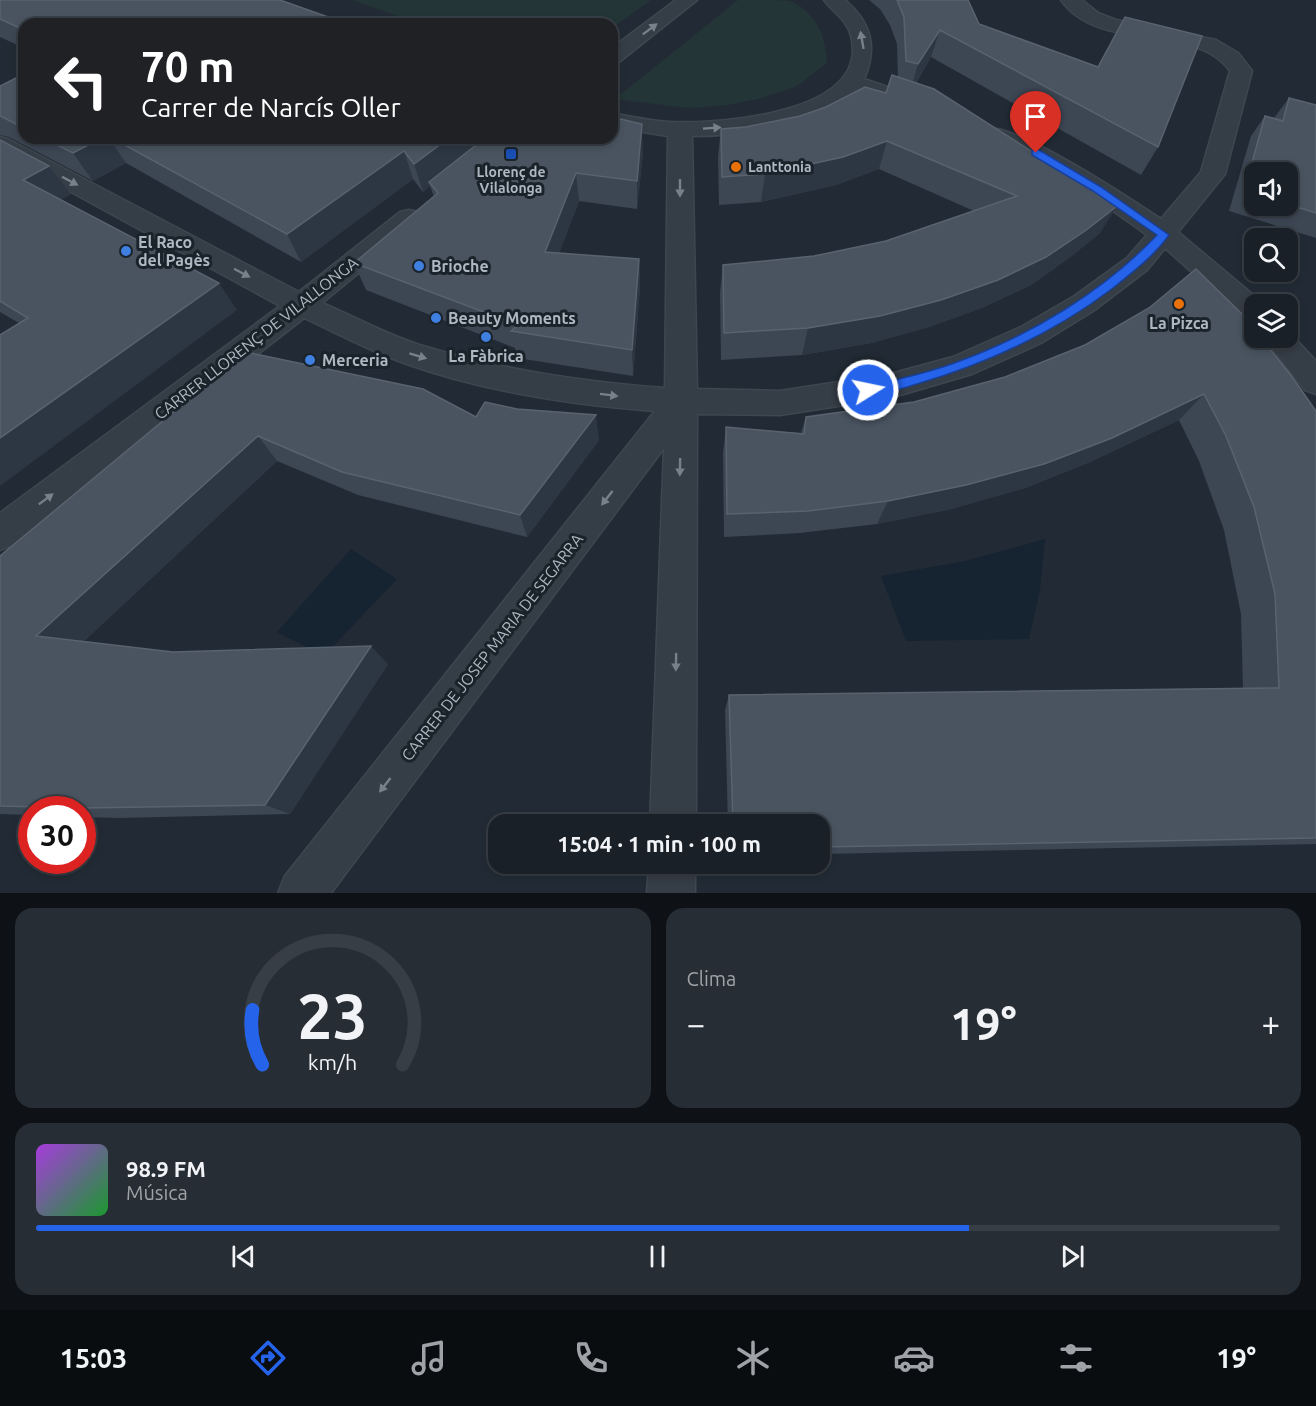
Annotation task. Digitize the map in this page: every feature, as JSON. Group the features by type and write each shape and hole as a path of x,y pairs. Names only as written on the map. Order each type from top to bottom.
{"street":[{"path":"618,53 688,0"},
{"path":"618,121 680,129 717,128 770,120 802,112 829,100 852,82 864,49 862,34 846,10 833,0"},
{"path":"0,144 301,304 413,355 512,381 614,396 681,401 780,403 890,386 961,366 1031,335 1083,304 1137,264 1164,235 1213,174 1240,71 1231,57 1209,44 1112,25 1091,17 1070,0"},
{"path":"852,82 960,121 1036,153 1097,189 1164,235 1223,282 1244,302"},
{"path":"673,814 681,401 680,129"},
{"name":"CARRER LLORENÇ DE VILALLONGA","path":"0,534 301,304 428,203"},
{"path":"1287,348 1316,382"},
{"name":"CARRER DE JOSEP MARIA DE SEGARRA","path":"302,893 681,401"},
{"path":"671,893 672,874"}],"shaded area":[{"path":"352,0 651,0 618,24 618,18 404,18"},
{"path":"738,0 790,1 807,12 822,35 827,63 797,86 762,98 728,105 688,108 618,99 618,97"}],"water":[{"path":"1045,539 1040,590 1029,639 906,641 881,576 965,561"},
{"path":"351,549 397,579 324,656 277,632"}],"building":[{"path":"0,0 280,0 331,18 18,18 18,27 0,19"},
{"path":"897,0 968,0 979,24 1098,67 1125,17 1202,36 1158,147 940,30 918,64 906,61 904,17"},
{"path":"892,75 934,89 1117,206 1046,257 998,280 941,300 880,316 808,328 724,333 723,265 814,256 886,241 1017,196 887,141 843,157 765,174 722,177 721,129 746,127 800,116 826,107 865,87 886,93"},
{"path":"18,77 18,125 0,116 0,86"},
{"path":"1289,98 1316,105 1316,213 1298,207 1298,162 1252,162 1265,116 1283,121"},
{"path":"618,118 642,124 637,181 576,173 545,252 639,259 632,350 511,331 518,325 354,263 438,193 429,182 477,144 618,144"},
{"path":"0,140 49,166 23,180 219,283 0,438 0,335 28,318 0,301"},
{"path":"55,144 90,144 73,153"},
{"path":"123,144 441,144 414,164 404,151 287,234"},
{"path":"1196,269 1244,316 1244,348 1269,348 1316,411 1316,838 830,847 830,814 733,814 729,695 1279,688 1275,594 1254,507 1226,436 1204,394 1112,438 1044,464 966,485 888,501 808,511 727,514 726,427 804,434 806,417 914,402 1005,377 1085,345 1149,308"},
{"path":"246,352 423,389 476,417 485,402 517,409 596,415 520,515 342,472 258,436 36,636 173,652 371,646 265,805 96,808 96,796 18,796 18,806 0,806 0,556"}],"place":[{"name":"Llorenç de Vilalonga","path":"511,154"},
{"name":"Lanttonia","path":"736,167"},
{"name":"El Raco del Pagès","path":"126,251"},
{"name":"Brioche","path":"419,266"},
{"name":"La Pizca","path":"1179,304"},
{"name":"Beauty Moments","path":"436,318"},
{"name":"La Fàbrica","path":"486,337"},
{"name":"Merceria","path":"310,360"}],"route":[{"path":"868,390 961,366 1031,335 1083,304 1137,264 1164,235 1097,189 1036,153"}]}
